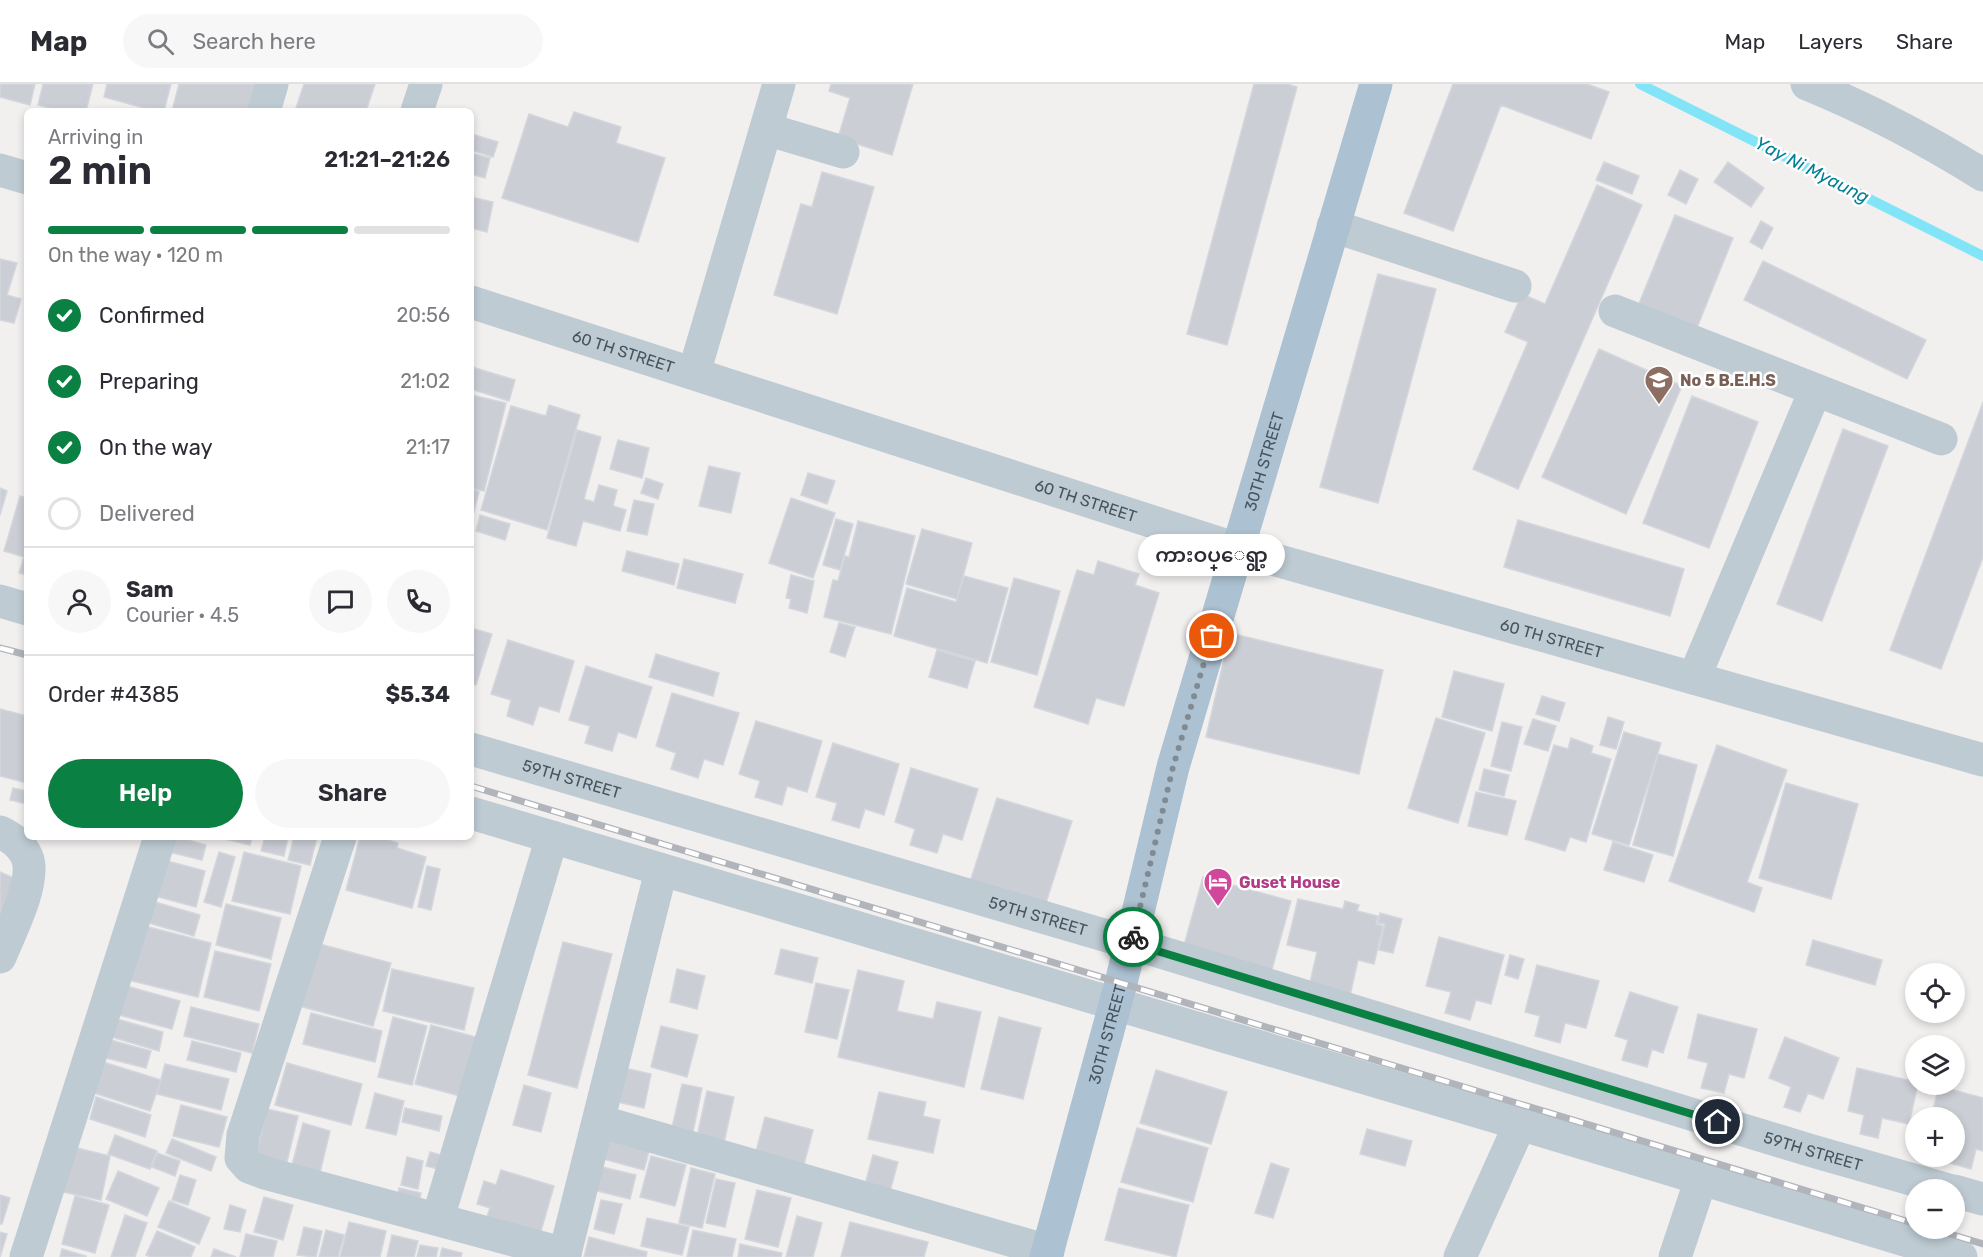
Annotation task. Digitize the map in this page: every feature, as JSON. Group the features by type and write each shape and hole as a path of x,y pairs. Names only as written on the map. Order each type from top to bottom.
{"main road":[{"name":"30TH STREET","path":"1047,1254 1131,943 1173,767 1376,84"}],"street":[{"path":"265,108 272,84"},
{"path":"418,108 426,84"},
{"path":"694,373 779,84"},
{"path":"1806,84 1845,99 1922,139 1983,175"},
{"path":"766,129 843,153"},
{"path":"0,170 24,177"},
{"path":"1333,226 1515,286"},
{"name":"60 TH STREET","path":"474,303 1237,549 1983,760"},
{"path":"1615,311 1815,391 1941,438"},
{"path":"1694,678 1815,391"},
{"path":"0,601 24,608"},
{"name":"59TH STREET","path":"474,750 1131,943 1910,1179"},
{"path":"474,814 1957,1256"},
{"path":"0,832 22,847 28,859 29,874 25,893 0,957"},
{"path":"438,1218 552,837"},
{"path":"26,1257 159,840"},
{"path":"339,840 243,1135 241,1158 249,1167 265,1173 438,1218 565,1255 661,871"},
{"path":"599,1121 1047,1254"},
{"path":"1460,1257 1520,1124"},
{"path":"1675,1257 1701,1179"},
{"path":"1965,1194 1983,1199"}],"building":[{"path":"0,84 35,84 30,105 0,97"},
{"path":"43,84 93,84 87,108 49,108 38,105"},
{"path":"107,84 171,84 165,108 144,108 104,97"},
{"path":"179,84 260,84 254,108 173,108"},
{"path":"304,84 375,84 367,108 296,108"},
{"path":"831,84 913,84 892,155 838,138 850,98 829,91"},
{"path":"1254,84 1287,84 1297,87 1227,345 1187,334"},
{"path":"1453,84 1587,84 1609,92 1591,139 1501,105 1453,231 1404,213"},
{"path":"574,112 621,127 616,143 665,158 638,242 502,198 529,114 568,127"},
{"path":"475,135 498,142 493,157 474,151"},
{"path":"474,154 490,158 485,178 474,175"},
{"path":"1604,162 1639,176 1632,194 1596,180"},
{"path":"1728,162 1764,188 1751,207 1714,182"},
{"path":"1680,170 1698,179 1686,204 1668,195"},
{"path":"822,172 874,187 837,314 774,295 801,204 812,207"},
{"path":"1597,185 1642,205 1518,489 1473,469 1528,342 1505,332 1522,294 1545,304"},
{"path":"474,198 493,202 487,232 474,229"},
{"path":"1675,215 1733,238 1694,335 1636,311"},
{"path":"1761,221 1773,228 1762,249 1750,242"},
{"path":"0,259 17,263 7,295 21,299 14,323 0,320"},
{"path":"1763,261 1926,340 1907,379 1744,300"},
{"path":"1378,274 1436,289 1378,503 1320,487"},
{"path":"1599,349 1682,386 1626,514 1542,477"},
{"path":"474,368 515,380 509,401 474,390"},
{"path":"474,396 506,403 484,491 474,489"},
{"path":"1692,396 1758,422 1709,548 1643,523"},
{"path":"1983,402 1983,557 1941,669 1890,650"},
{"path":"549,405 580,415 547,530 481,510 511,406 546,416"},
{"path":"1843,429 1888,446 1822,621 1777,604"},
{"path":"577,430 601,437 584,499 594,502 599,485 617,490 613,506 626,510 620,531 583,521 576,546 547,538"},
{"path":"618,440 649,448 642,478 610,469"},
{"path":"709,466 740,473 731,513 699,506"},
{"path":"808,473 835,481 827,504 801,495"},
{"path":"646,478 663,484 658,499 641,493"},
{"path":"0,488 7,491 0,515"},
{"path":"474,490 479,492 474,511"},
{"path":"20,496 24,497 24,557 4,551"},
{"path":"791,498 835,513 813,578 769,563"},
{"path":"634,500 654,504 647,535 627,531"},
{"path":"480,515 510,524 505,540 476,531"},
{"path":"836,519 853,524 840,570 823,565"},
{"path":"1518,520 1684,569 1670,616 1504,567"},
{"path":"858,521 915,536 891,634 824,617 833,580 838,581 845,556 849,557"},
{"path":"922,529 972,543 957,599 906,584"},
{"path":"627,551 679,564 674,585 622,571"},
{"path":"24,557 24,574 19,573"},
{"path":"684,559 743,574 735,603 677,588"},
{"path":"1098,561 1139,574 1135,585 1159,593 1124,706 1096,698 1088,724 1034,707 1077,570 1094,575"},
{"path":"791,575 814,581 807,613 789,608 791,599 786,598"},
{"path":"964,576 1008,588 987,663 894,636 907,588 956,602"},
{"path":"1014,578 1060,591 1037,675 991,662"},
{"path":"839,623 855,627 845,657 830,652"},
{"path":"474,629 492,634 476,685 474,685"},
{"path":"1230,633 1383,670 1359,774 1206,737"},
{"path":"508,640 574,661 559,712 539,706 533,725 507,716 511,700 491,694"},
{"path":"937,650 975,661 967,688 929,677"},
{"path":"656,654 719,673 713,696 649,677"},
{"path":"586,666 652,687 636,738 618,732 612,751 585,743 590,726 569,720"},
{"path":"1454,671 1504,684 1492,731 1442,717"},
{"path":"672,693 739,713 723,765 704,759 698,778 671,769 676,753 656,746"},
{"path":"1542,696 1565,703 1559,721 1536,714"},
{"path":"0,709 24,715 24,782 0,776"},
{"path":"1608,717 1624,722 1616,749 1600,745"},
{"path":"1436,718 1485,733 1458,823 1408,808"},
{"path":"1533,719 1556,726 1548,751 1524,744"},
{"path":"756,721 822,741 807,792 787,786 782,805 755,797 760,781 739,774"},
{"path":"1502,722 1522,727 1511,771 1491,766"},
{"path":"1624,732 1661,743 1629,845 1592,834"},
{"path":"1571,738 1593,746 1591,753 1611,759 1586,842 1570,837 1565,851 1525,839 1554,745 1568,749"},
{"path":"833,743 899,764 884,815 865,809 859,828 832,820 837,803 816,797"},
{"path":"1717,745 1787,770 1747,882 1762,888 1754,912 1669,881"},
{"path":"1658,754 1697,765 1673,856 1633,845"},
{"path":"911,768 978,789 962,840 943,834 937,853 910,845 915,829 895,822"},
{"path":"1484,769 1509,775 1504,796 1479,790"},
{"path":"1786,783 1858,804 1831,899 1759,878"},
{"path":"13,788 24,790 24,803 10,800"},
{"path":"1476,792 1516,801 1507,835 1468,826"},
{"path":"997,798 1072,821 1045,906 970,882"},
{"path":"168,840 188,840 206,845 202,860 165,851"},
{"path":"229,840 251,840 250,845"},
{"path":"264,840 287,840 284,856 261,851"},
{"path":"293,840 316,840 310,865 288,860"},
{"path":"359,840 388,840 398,843 397,848 426,857 412,908 346,890"},
{"path":"1613,842 1653,855 1644,882 1604,870"},
{"path":"219,852 235,857 221,907 204,902"},
{"path":"244,852 301,866 290,914 232,901"},
{"path":"160,859 205,871 196,907 151,895"},
{"path":"427,866 440,869 431,910 418,907"},
{"path":"0,872 16,879 0,918"},
{"path":"1203,877 1291,901 1269,980 1181,956"},
{"path":"1298,899 1343,909 1345,901 1359,905 1357,911 1378,916 1376,924 1383,926 1374,964 1358,960 1350,996 1309,987 1317,952 1287,945"},
{"path":"148,900 200,915 194,936 142,921"},
{"path":"226,904 281,918 271,959 216,945"},
{"path":"1380,913 1402,919 1393,953 1379,950 1385,924 1378,923"},
{"path":"137,924 211,943 198,997 124,979"},
{"path":"1439,937 1504,955 1491,1004 1476,1000 1470,1020 1445,1013 1451,992 1426,986"},
{"path":"1813,940 1882,960 1875,985 1806,965"},
{"path":"563,942 612,954 577,1088 528,1075"},
{"path":"316,943 391,963 373,1026 299,1006"},
{"path":"781,949 818,958 812,983 775,974"},
{"path":"215,951 271,964 259,1011 204,997"},
{"path":"1510,955 1524,959 1518,979 1505,975"},
{"path":"1537,965 1599,981 1586,1028 1565,1023 1560,1043 1535,1036 1540,1016 1525,1012"},
{"path":"392,969 474,988 464,1030 383,1011"},
{"path":"677,969 705,976 697,1009 670,1002"},
{"path":"858,970 904,981 897,1011 933,1019 937,1002 981,1012 964,1087 838,1057"},
{"path":"816,983 849,990 837,1039 805,1032"},
{"path":"123,985 180,1001 172,1029 115,1014"},
{"path":"1630,992 1678,1007 1663,1053 1652,1049 1647,1067 1622,1060 1628,1040 1615,1036"},
{"path":"191,1007 259,1024 252,1053 184,1036"},
{"path":"311,1013 382,1031 375,1062 303,1044"},
{"path":"1698,1014 1757,1029 1744,1078 1729,1074 1724,1093 1701,1088 1708,1063 1688,1058"},
{"path":"110,1017 163,1032 159,1051 105,1035"},
{"path":"393,1017 427,1026 412,1085 378,1077"},
{"path":"999,1017 1041,1028 1023,1099 981,1089"},
{"path":"431,1025 476,1037 460,1096 415,1084"},
{"path":"661,1026 698,1035 687,1077 651,1067"},
{"path":"1785,1037 1839,1058 1823,1099 1808,1093 1800,1112 1784,1107 1791,1087 1769,1078"},
{"path":"107,1039 151,1051 146,1068 102,1057"},
{"path":"192,1041 241,1053 236,1072 187,1060"},
{"path":"100,1061 161,1080 150,1111 91,1092"},
{"path":"287,1063 362,1084 351,1125 275,1105"},
{"path":"165,1064 229,1079 221,1110 157,1094"},
{"path":"620,1067 651,1074 644,1108 613,1101"},
{"path":"1857,1068 1905,1079 1905,1095 1916,1095 1913,1107 1905,1107 1905,1123 1882,1118 1878,1138 1860,1134 1864,1115 1848,1111"},
{"path":"1156,1070 1227,1092 1211,1144 1140,1123"},
{"path":"682,1084 702,1088 692,1137 671,1132"},
{"path":"524,1085 551,1093 541,1132 513,1125"},
{"path":"707,1091 734,1097 723,1147 696,1141"},
{"path":"879,1092 926,1102 923,1116 940,1120 933,1153 868,1139"},
{"path":"375,1093 404,1101 396,1135 366,1128"},
{"path":"1965,1093 1983,1098 1983,1151 1976,1149 1971,1169 1964,1167 1965,1107 1934,1107 1937,1095 1965,1095"},
{"path":"96,1097 151,1115 145,1137 90,1119"},
{"path":"181,1105 227,1117 219,1147 173,1136"},
{"path":"405,1108 442,1116 439,1131 402,1122"},
{"path":"267,1109 298,1116 285,1170 254,1163"},
{"path":"765,1117 813,1130 801,1176 753,1163"},
{"path":"303,1123 330,1131 319,1177 291,1169"},
{"path":"1137,1128 1208,1148 1193,1202 1121,1182"},
{"path":"1367,1129 1412,1141 1405,1166 1360,1154"},
{"path":"115,1135 157,1151 150,1169 108,1154"},
{"path":"172,1139 216,1157 211,1171 166,1153"},
{"path":"606,1139 649,1151 644,1170 600,1158"},
{"path":"73,1147 110,1156 101,1200 63,1192"},
{"path":"430,1152 441,1155 438,1169 426,1166"},
{"path":"157,1153 180,1161 175,1176 152,1167"},
{"path":"873,1155 898,1162 889,1195 864,1188"},
{"path":"651,1156 686,1165 675,1206 640,1197"},
{"path":"407,1157 423,1161 418,1189 401,1185"},
{"path":"1271,1163 1289,1169 1273,1218 1255,1213"},
{"path":"594,1165 636,1175 630,1199 589,1189"},
{"path":"691,1168 715,1174 702,1228 679,1223"},
{"path":"501,1170 554,1186 539,1238 485,1222 490,1208 477,1204 484,1181 496,1185"},
{"path":"118,1171 159,1188 147,1216 106,1199"},
{"path":"180,1175 196,1180 188,1205 172,1200"},
{"path":"716,1179 735,1183 725,1227 706,1223"},
{"path":"399,1188 421,1193 418,1208 397,1203"},
{"path":"1119,1188 1189,1205 1176,1257 1105,1240"},
{"path":"757,1190 791,1198 778,1247 745,1239"},
{"path":"0,1195 10,1198 2,1224 0,1224"},
{"path":"75,1196 109,1205 95,1253 62,1244"},
{"path":"264,1197 293,1205 283,1240 254,1232"},
{"path":"601,1200 622,1204 614,1234 594,1229"},
{"path":"169,1201 210,1218 199,1244 158,1227"},
{"path":"230,1205 246,1210 240,1232 224,1229"},
{"path":"125,1215 147,1223 135,1257 111,1257"},
{"path":"797,1216 822,1223 813,1257 786,1257"},
{"path":"647,1218 689,1227 682,1255 641,1246"},
{"path":"349,1222 386,1231 380,1257 340,1257"},
{"path":"850,1222 928,1242 924,1257 841,1257"},
{"path":"304,1227 322,1231 316,1257 297,1255"},
{"path":"326,1230 344,1235 338,1257 319,1257"},
{"path":"693,1230 736,1239 732,1257 687,1257"},
{"path":"157,1231 195,1247 191,1257 146,1255"},
{"path":"0,1232 7,1234 0,1257"},
{"path":"246,1234 277,1241 273,1257 240,1257"},
{"path":"392,1235 418,1241 414,1257 387,1257"},
{"path":"589,1237 647,1252 646,1257 584,1257"},
{"path":"740,1244 782,1253 781,1257 738,1257"},
{"path":"420,1245 438,1248 436,1257 417,1257"},
{"path":"442,1248 462,1253 461,1257 440,1257"},
{"path":"62,1249 86,1256 86,1257 60,1257"},
{"path":"214,1249 236,1257 211,1257"}],"waterway":[{"name":"Yay Ni Myaung","path":"1640,84 1983,256"}],"railway":[{"path":"0,648 24,654"},
{"path":"474,787 1905,1221"},
{"path":"1965,1239 1983,1244"}],"way so far":[{"path":"1133,937 1173,767 1212,636"}],"place":[{"name":"No 5 B.E.H.S","path":"1659,406"},
{"name":"ကားဝပ္ေရွာ့","path":"1212,636"},
{"name":"Guset House","path":"1218,908"}],"route":[{"path":"1133,937 1131,943 1718,1122"}]}
